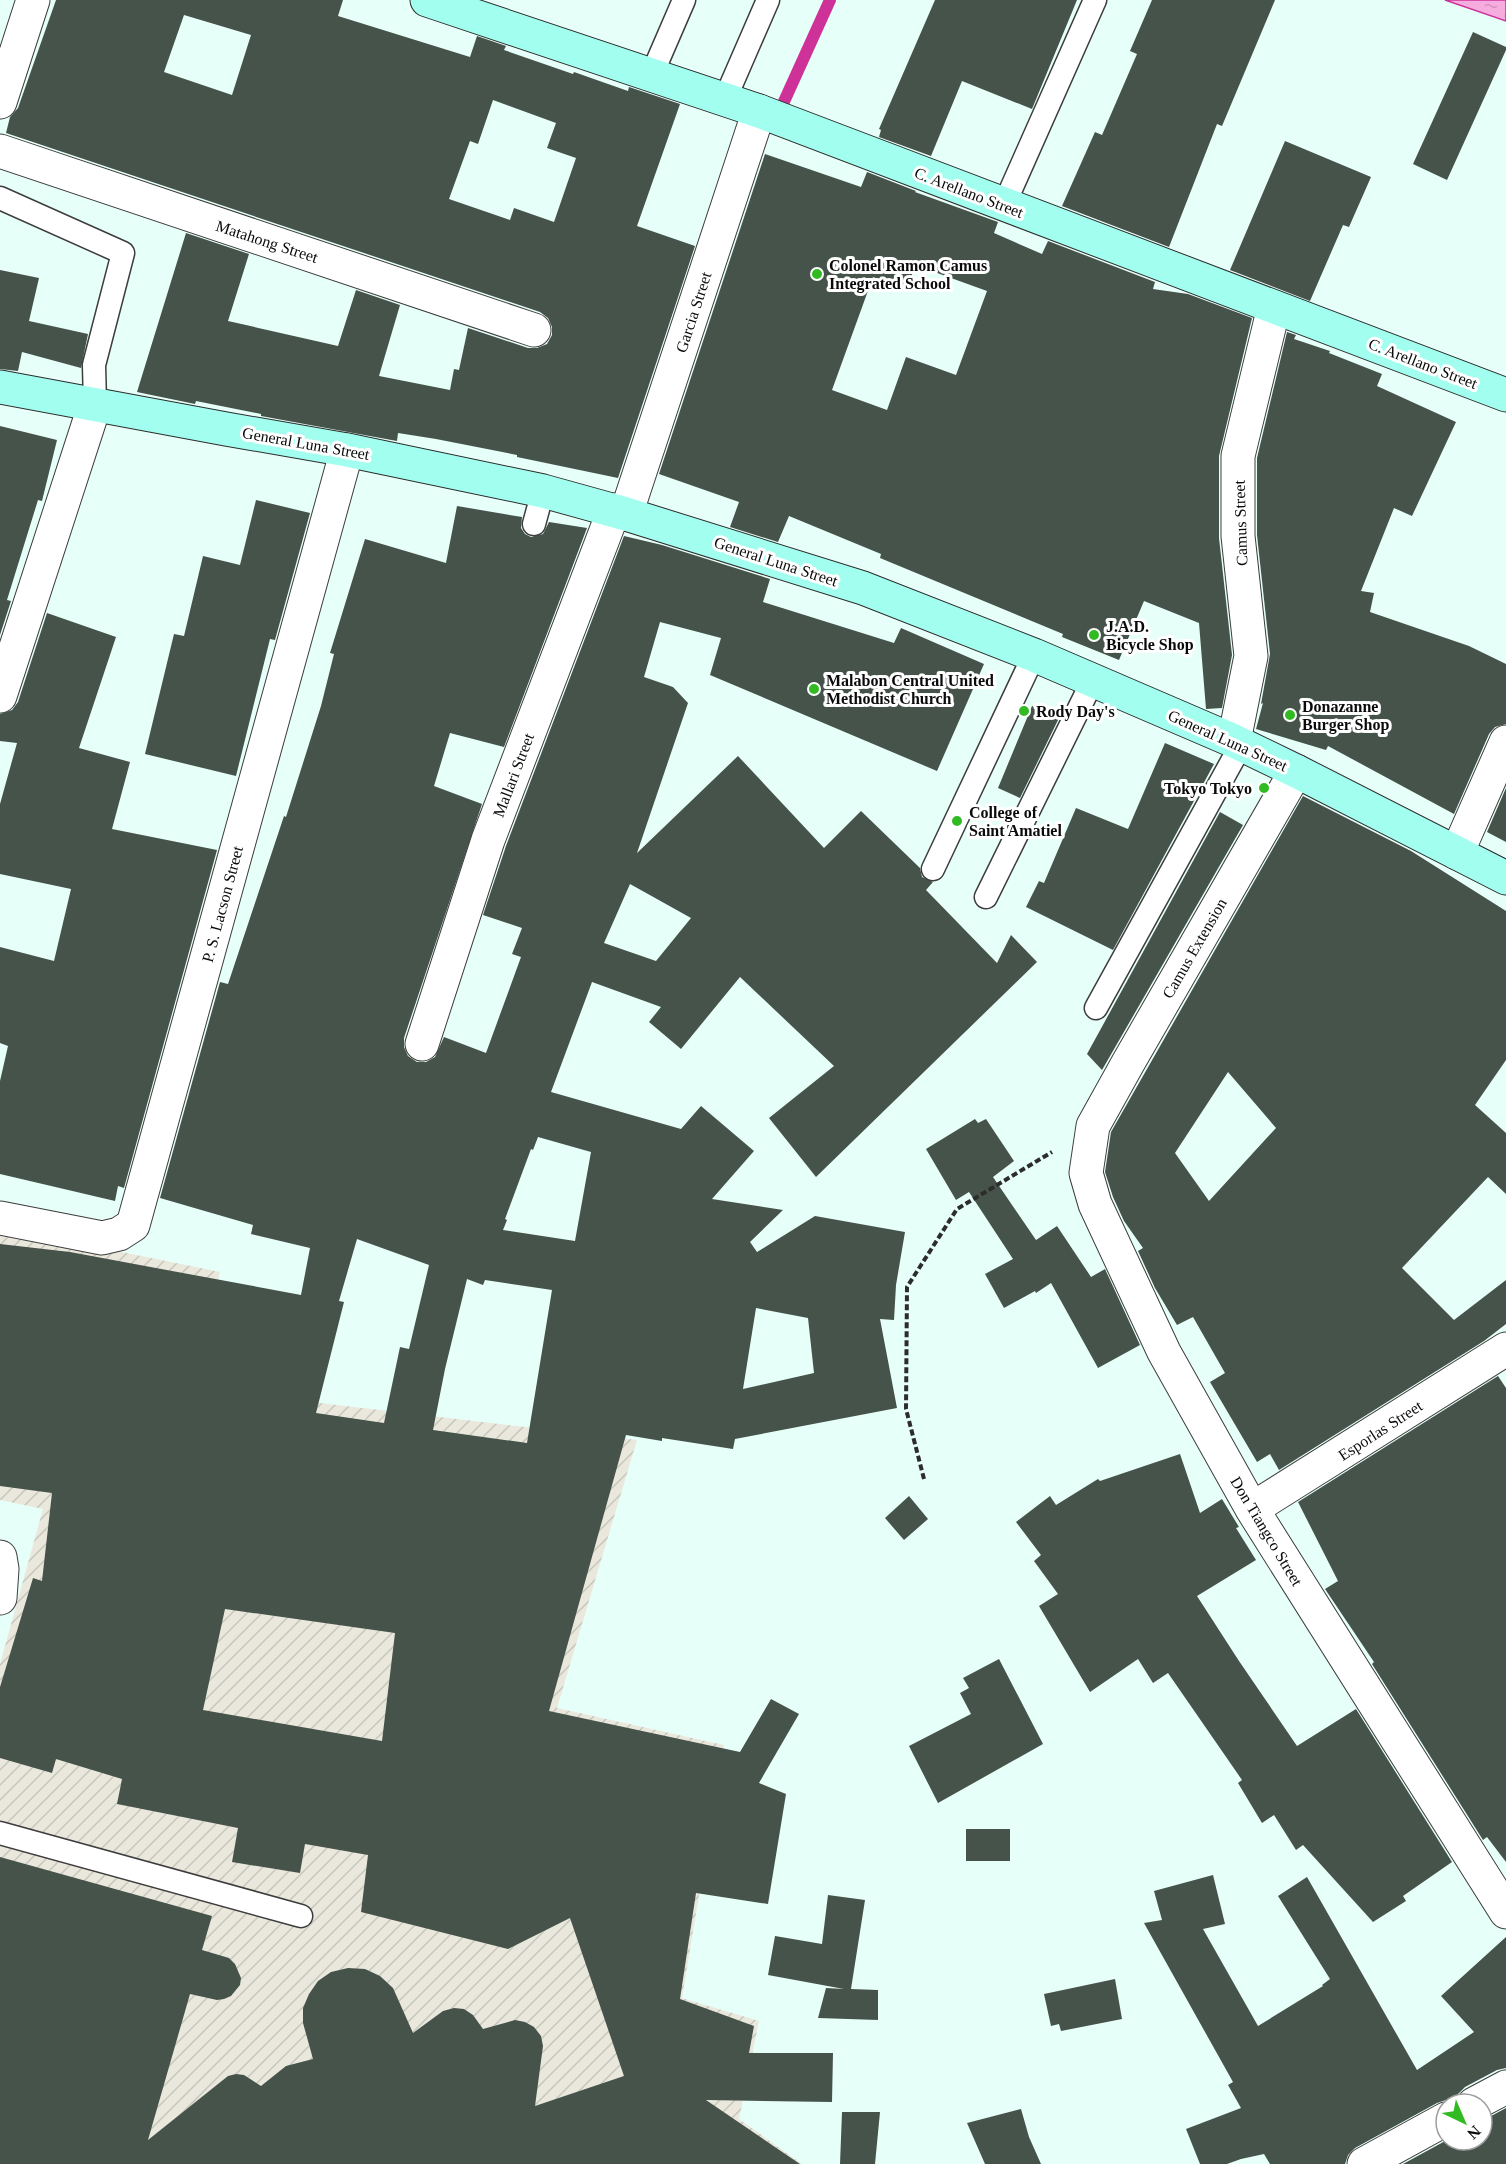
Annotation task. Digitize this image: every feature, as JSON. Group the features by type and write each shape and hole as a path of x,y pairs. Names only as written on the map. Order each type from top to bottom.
{"main road":[{"name":"C. Arellano Street","path":"427,0 759,111 1506,395"},
{"name":"General Luna Street","path":"0,387 347,450 543,491 620,512 863,588 1034,655 1237,743 1506,878"}],"street":[{"path":"0,102 33,0"},
{"name":"Garcia Street","path":"620,512 759,111"},
{"name":"Matahong Street","path":"0,151 534,330"},
{"name":"Camus Street","path":"1237,743 1251,657 1238,536 1238,456 1274,307"},
{"path":"0,696 95,404"},
{"name":"P. S. Lacson Street","path":"0,1218 102,1238 118,1234 133,1225 347,450"},
{"name":"Mallari Street","path":"422,1044 488,840 620,512"},
{"path":"1457,853 1506,742"},
{"name":"Camus Extension","path":"1093,1126 1133,1052 1296,771"},
{"name":"Don Tiangco Street","path":"1093,1126 1086,1173 1095,1204 1164,1352 1252,1509 1506,1912"},
{"name":"Esporlas Street","path":"1252,1509 1506,1349"},
{"path":"0,1557 2,1583 0,1598"},
{"path":"1364,2164 1434,2126"}],"lane":[{"path":"652,74 684,0"},
{"path":"725,99 768,0"},
{"path":"1004,205 1095,0"},
{"path":"0,198 123,253 94,365 95,404"},
{"path":"534,524 543,491"},
{"path":"933,869 1034,655"},
{"path":"986,897 1093,680"},
{"path":"1096,1008 1237,743"},
{"path":"0,1833 301,1916"}],"path":[{"path":"924,1479 906,1409 907,1287 957,1209 1093,1126"}],"shaded area":[{"path":"0,1234 68,1241 220,1272 191,1388 637,1440 557,1708 724,1745 682,1998 759,2021 739,2119 802,2164 0,2164 0,1664 43,1509 0,1500"}],"water":[{"path":"1445,0 1506,0 1506,21"}],"building":[{"path":"56,0 343,0 338,16 470,57 477,36 506,46 504,50 573,74 574,72 628,91 629,87 680,104 637,226 695,246 618,478 436,439 398,433 397,441 261,416 261,414 196,401 195,404 137,392 186,233 249,254 228,321 338,346 356,290 400,305 379,376 450,390 454,369 459,370 468,328 528,348 537,348 547,344 552,335 552,327 548,318 540,312 6,133 10,117 18,108","holes":["184,15 251,35 232,95 164,72","493,100 556,123 547,148 576,158 554,222 514,208 510,220 449,199 470,141 478,144"]},
{"path":"935,0 1077,0 1032,109 962,81 931,156 879,137 881,130 879,129"},
{"path":"1152,0 1275,0 1222,126 1217,124 1169,247 1062,206 1095,132 1102,135 1137,54 1130,51"},
{"path":"1473,32 1506,47 1506,50 1447,180 1413,164"},
{"path":"1285,141 1371,177 1349,227 1343,225 1310,301 1230,270"},
{"path":"765,154 861,187 867,172 998,222 994,233 1042,254 1048,241 1155,282 1153,289 1188,294 1252,318 1219,456 1219,538 1232,655 1222,708 1206,709 1199,623 1144,601 1119,660 1062,637 1063,634 880,558 881,554 789,516 778,542 730,527 739,502 659,474","holes":["915,265 987,291 956,375 906,357 887,410 832,390 873,277 907,290"]},
{"path":"0,270 39,278 29,321 88,334 81,368 22,352 18,371 0,369"},
{"path":"1287,332 1296,335 1294,339 1330,351 1329,353 1382,374 1377,386 1456,422 1412,516 1394,508 1361,591 1374,593 1370,612 1469,646 1506,664 1506,724 1495,727 1489,734 1454,814 1328,746 1326,750 1256,729 1263,703 1261,704 1270,654 1257,535 1257,458"},
{"path":"0,426 57,440 42,501 38,500 7,600 11,601 0,635"},
{"path":"256,500 310,513 275,640 270,639 236,776 145,754 174,634 184,636 203,556 240,565"},
{"path":"457,506 522,517 521,528 531,537 543,534 549,522 587,528 504,747 450,733 434,786 482,804 404,1038 404,1047 408,1056 417,1062 426,1062 435,1057 444,1037 486,1053 521,957 512,954 522,928 483,915 506,846 624,536 662,545 770,579 763,602 894,643 901,628 984,664 937,771 710,675 721,638 660,622 644,677 673,687 688,703 637,853 738,756 824,848 861,811 920,868 922,877 933,882 926,890 997,963 1011,935 1037,962 816,1177 769,1118 834,1066 740,977 681,1049 649,1022 661,1007 592,982 551,1092 681,1129 701,1106 754,1151 712,1199 783,1210 750,1242 757,1252 815,1216 905,1232 896,1285 894,1320 880,1319 897,1408 735,1439 733,1449 626,1435 549,1711 740,1752 771,1699 799,1714 759,1783 786,1794 768,1904 696,1893 680,1999 754,2026 749,2053 833,2053 832,2102 706,2100 800,2164 0,2164 0,1857 212,1916 202,1950 229,1958 235,1964 241,1978 240,1985 231,1996 224,1999 217,2000 190,1994 148,2140 228,2076 244,2075 261,2086 286,2066 313,2059 303,2023 303,2008 318,1981 331,1972 348,1968 365,1969 380,1976 393,1988 413,2033 443,2011 454,2008 464,2009 473,2015 483,2029 515,2020 534,2027 541,2036 543,2046 535,2106 624,2076 570,1918 508,1949 361,1912 368,1855 305,1844 300,1873 232,1862 238,1828 117,1804 122,1779 56,1759 52,1773 0,1758 0,1687 33,1578 42,1581 52,1493 0,1486 0,1244 70,1252 301,1295 310,1248 251,1234 253,1225 160,1198 220,982 228,984 284,816 286,817 321,706 334,654 330,653 365,539 446,563","holes":["630,884 691,918 656,961 604,943","538,1137 591,1152 575,1241 503,1230 531,1149 533,1150","357,1239 429,1265 409,1349 400,1347 384,1423 316,1413 344,1302 339,1301","467,1279 483,1285 485,1280 552,1290 527,1443 433,1430","756,1308 808,1318 814,1373 743,1389","225,1609 395,1633 382,1741 203,1710"]},
{"path":"47,613 116,637 79,748 130,762 112,829 217,850 124,1188 118,1186 115,1201 0,1174 0,1081 8,1046 0,1043 0,947 54,961 71,889 0,874 0,804 17,743 0,741 0,714 12,710 18,702"},
{"path":"1032,706 1059,718 1020,798 998,788"},
{"path":"1165,743 1214,764 1113,950 1026,907 1039,881 1044,883 1076,808 1128,829"},
{"path":"1506,788 1506,842 1487,832"},
{"path":"1303,796 1411,851 1506,911 1506,1060 1475,1105 1506,1133 1506,1194 1488,1177 1402,1268 1454,1320 1506,1280 1506,1324 1484,1341 1279,1470 1270,1454 1257,1462 1210,1382 1225,1373 1193,1317 1177,1325 1155,1288 1138,1251 1143,1248 1124,1221 1105,1172 1111,1132","holes":["1228,1072 1276,1128 1209,1201 1175,1153"]},
{"path":"1220,812 1243,825 1102,1070 1087,1054"},
{"path":"975,1119 978,1123 986,1119 1014,1161 993,1177 1036,1240 1057,1226 1091,1277 1105,1269 1140,1345 1098,1368 1051,1283 1004,1308 985,1274 1013,1259 969,1192 956,1200 926,1149"},
{"path":"1498,1376 1506,1388 1506,1862 1487,1837 1483,1840 1372,1664 1374,1662 1325,1589 1338,1581 1298,1502"},
{"path":"1180,1454 1200,1513 1222,1499 1239,1527 1236,1528 1256,1560 1197,1596 1239,1661 1297,1746 1356,1709 1452,1862 1403,1896 1406,1901 1373,1922 1303,1845 1296,1850 1274,1815 1262,1823 1238,1783 1242,1780 1168,1673 1153,1683 1138,1659 1090,1692 1039,1606 1058,1594 1034,1561 1041,1555 1016,1522 1050,1496 1056,1505 1098,1479 1100,1481"},
{"path":"909,1496 928,1519 904,1540 885,1518"},
{"path":"999,1659 1043,1744 938,1803 909,1746 971,1714 960,1693 969,1688 963,1678"},
{"path":"966,1829 1010,1829 1010,1861 966,1861"},
{"path":"1213,1875 1225,1924 1203,1929 1258,2026 1323,1986 1330,1979 1278,1896 1307,1877 1417,2070 1474,2032 1441,1996 1506,1937 1506,2068 1497,2070 1460,2092 1434,2092 1434,2105 1355,2148 1348,2155 1345,2164 1270,2164 1264,2154 1227,2164 1200,2164 1186,2129 1241,2108 1228,2085 1233,2082 1144,1923 1162,1920 1154,1891"},
{"path":"828,1895 865,1900 851,1989 878,1990 878,2020 818,2018 826,1988 844,1989 768,1975 775,1936 822,1944"},
{"path":"1115,1979 1122,2019 1061,2031 1059,2024 1051,2026 1044,1994"},
{"path":"1506,2108 1506,2164 1403,2164 1434,2147 1434,2152 1494,2152 1494,2114"},
{"path":"1021,2109 1029,2137 1041,2164 985,2164 967,2123"},
{"path":"842,2112 880,2112 875,2164 840,2164"}],"waterway":[{"path":"777,117 830,0"}],"place":[{"name":"Colonel Ramon Camus Integrated School","path":"817,274"},
{"name":"J.A.D. Bicycle Shop","path":"1094,635"},
{"name":"Malabon Central United Methodist Church","path":"814,689"},
{"name":"Rody Day's","path":"1024,711"},
{"name":"Donazanne Burger Shop","path":"1290,715"},
{"name":"Tokyo Tokyo","path":"1264,788"},
{"name":"College of Saint Amatiel","path":"957,821"}]}
